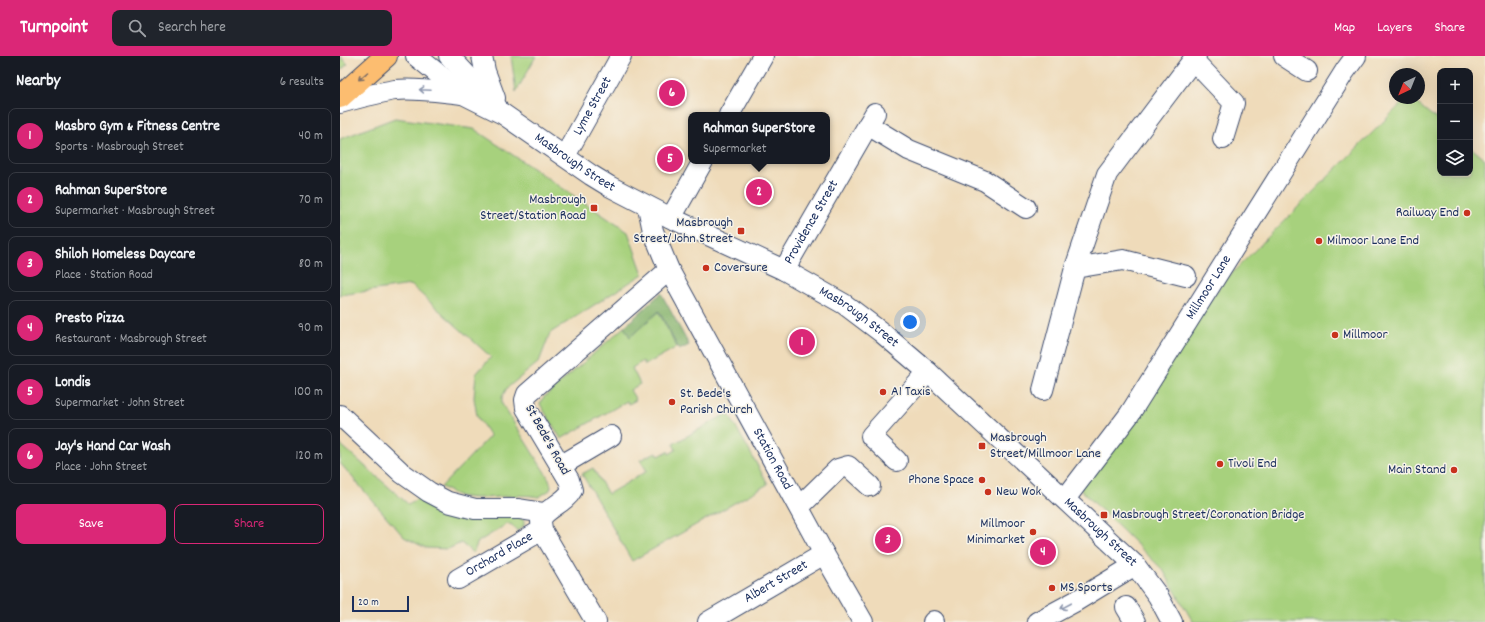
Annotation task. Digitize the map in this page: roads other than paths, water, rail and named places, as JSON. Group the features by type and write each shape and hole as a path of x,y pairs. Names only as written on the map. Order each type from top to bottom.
{"main road":[{"path":"340,97 386,56"}],"street":[{"name":"Masbrough Street","path":"416,56 464,94 501,111 603,182 670,218 784,270 844,304 881,332 928,372 1135,565 1158,596 1172,622"},
{"name":"Masbrough Street","path":"449,56 501,111"},
{"path":"482,56 485,71 501,111"},
{"name":"Lyme Street","path":"565,156 621,56"},
{"path":"731,112 763,56"},
{"path":"1284,56 1307,71"},
{"path":"1043,390 1074,268 1107,174 1194,58 1234,103 1223,139"},
{"name":"Millmoor Lane","path":"1065,499 1129,414 1350,63"},
{"path":"340,103 367,95 396,90 423,90 464,94"},
{"name":"Providence Street","path":"784,270 871,119 909,150 985,181 1026,208"},
{"path":"670,218 701,164"},
{"name":"Station Road","path":"648,207 653,231 669,270 824,554 864,622"},
{"path":"1074,268 1123,260 1186,276"},
{"name":"St Bede's Road","path":"543,522 569,496 572,490 569,480 526,408 525,400 527,394 669,270"},
{"path":"897,461 871,436 928,372"},
{"path":"340,415 402,473 429,492 448,502 475,509 519,509 543,522 596,622"},
{"path":"560,466 611,436"},
{"path":"799,507 838,469 848,466 870,486"},
{"name":"Orchard Place","path":"458,579 543,522"},
{"name":"Albert Street","path":"708,622 824,554"},
{"path":"1037,622 1076,601 1135,565"}],"place":[{"name":"Jay's Hand Car Wash","path":"672,93"},
{"name":"Londis","path":"670,159"},
{"name":"Rahman SuperStore","path":"759,192"},
{"name":"Masbrough Street/Station Road","path":"594,208"},
{"name":"Railway End","path":"1467,213"},
{"name":"Masbrough Street/John Street","path":"741,231"},
{"name":"Milmoor Lane End","path":"1319,241"},
{"name":"Coversure","path":"706,268"},
{"name":"Millmoor","path":"1335,335"},
{"name":"Masbro Gym & Fitness Centre","path":"802,342"},
{"name":"A1 Taxis","path":"883,392"},
{"name":"St. Bede's Parish Church","path":"672,402"},
{"name":"Masbrough Street/Millmoor Lane","path":"982,446"},
{"name":"Tivoli End","path":"1220,464"},
{"name":"Main Stand","path":"1454,470"},
{"name":"Phone Space","path":"982,480"},
{"name":"New Wok","path":"988,492"},
{"name":"Masbrough Street/Coronation Bridge","path":"1104,515"},
{"name":"Millmoor Minimarket","path":"1033,532"},
{"name":"Shiloh Homeless Daycare","path":"888,540"},
{"name":"Presto Pizza","path":"1043,552"},
{"name":"MS Sports","path":"1052,588"}]}
